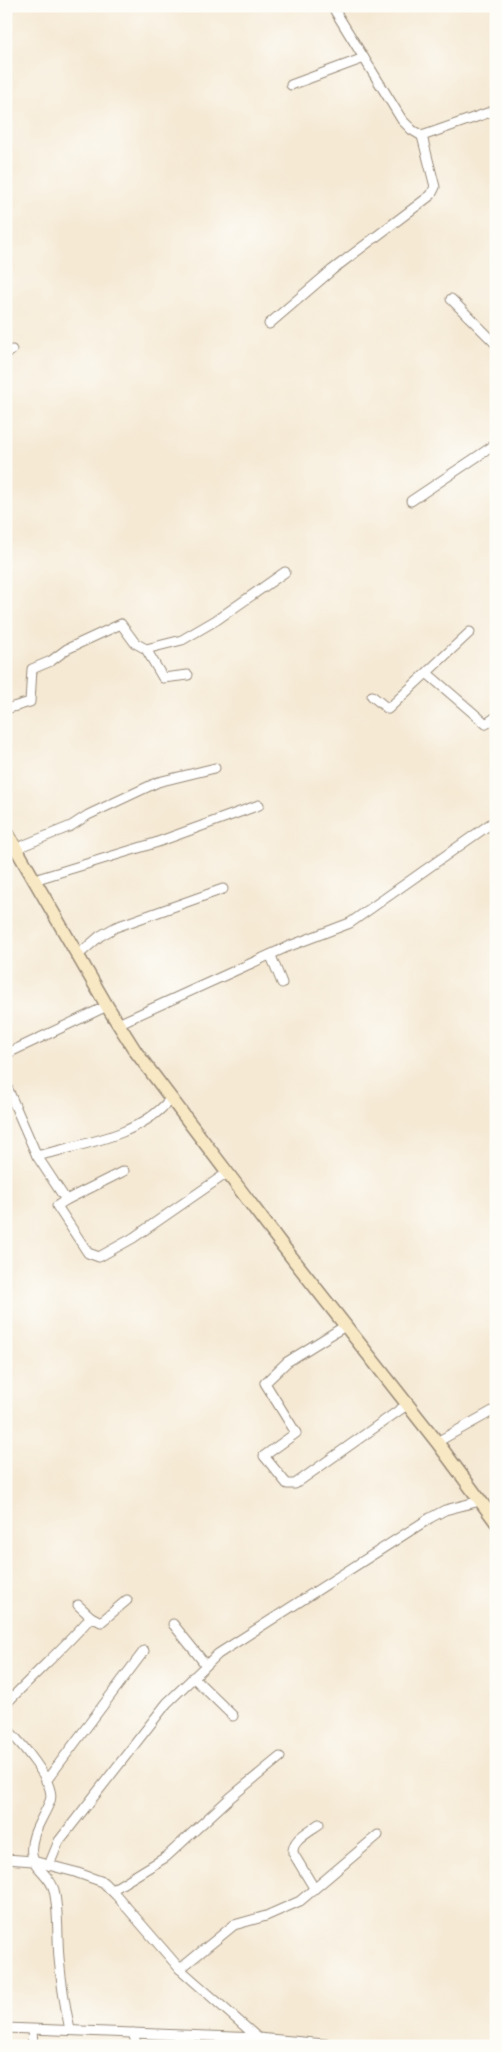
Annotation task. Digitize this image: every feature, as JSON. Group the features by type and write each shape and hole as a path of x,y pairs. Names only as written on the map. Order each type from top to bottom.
{"street":[{"path":"268,324 332,270 431,195 435,187 422,136 412,130 402,120 332,6"},
{"path":"291,85 364,58"},
{"path":"422,136 496,110"},
{"path":"451,299 496,344"},
{"path":"410,501 496,444"},
{"path":"146,649 182,640 218,619 285,572"},
{"path":"6,709 30,702 32,693 30,673 35,667 51,661 62,651 118,624 125,626 135,643 146,649 163,678 188,675"},
{"path":"372,696 388,709 428,674 470,632"},
{"path":"428,674 486,724 496,717"},
{"path":"17,848 71,826 88,815 158,782 215,768"},
{"path":"34,880 155,843 258,805"},
{"path":"118,1024 287,948 350,922 496,820"},
{"path":"6,831 118,1024 170,1099 345,1326 408,1404 496,1522"},
{"path":"78,955 100,936 116,928 222,889"},
{"path":"271,956 282,983"},
{"path":"6,1054 107,1006"},
{"path":"6,1085 37,1156 66,1200"},
{"path":"37,1156 128,1129 160,1112 170,1099"},
{"path":"124,1171 57,1206 88,1253 99,1257 133,1238 227,1173"},
{"path":"345,1326 287,1362 265,1383 296,1433 264,1456 286,1484 294,1484 408,1404"},
{"path":"437,1442 496,1408"},
{"path":"49,1865 54,1850 67,1830 167,1703 218,1654 430,1518 444,1510 480,1501"},
{"path":"78,1605 91,1617 101,1622 106,1620 127,1600"},
{"path":"6,1704 36,1671 64,1648 91,1617"},
{"path":"173,1624 206,1665"},
{"path":"46,1781 144,1650"},
{"path":"193,1677 234,1716"},
{"path":"6,1728 23,1745 46,1781 51,1795 34,1834 31,1852 33,1861 49,1878 53,1887 56,1902 62,1989 70,2030"},
{"path":"112,1890 166,1857 231,1797 280,1757"},
{"path":"314,1888 293,1853 292,1847 296,1840 319,1824"},
{"path":"180,1969 234,1925 266,1916 294,1904 378,1834"},
{"path":"6,1859 33,1861 95,1878 112,1890 180,1969 258,2038"},
{"path":"6,2028 258,2038 348,2046"},
{"path":"32,2030 33,2046"},
{"path":"133,2033 137,2046"}]}
